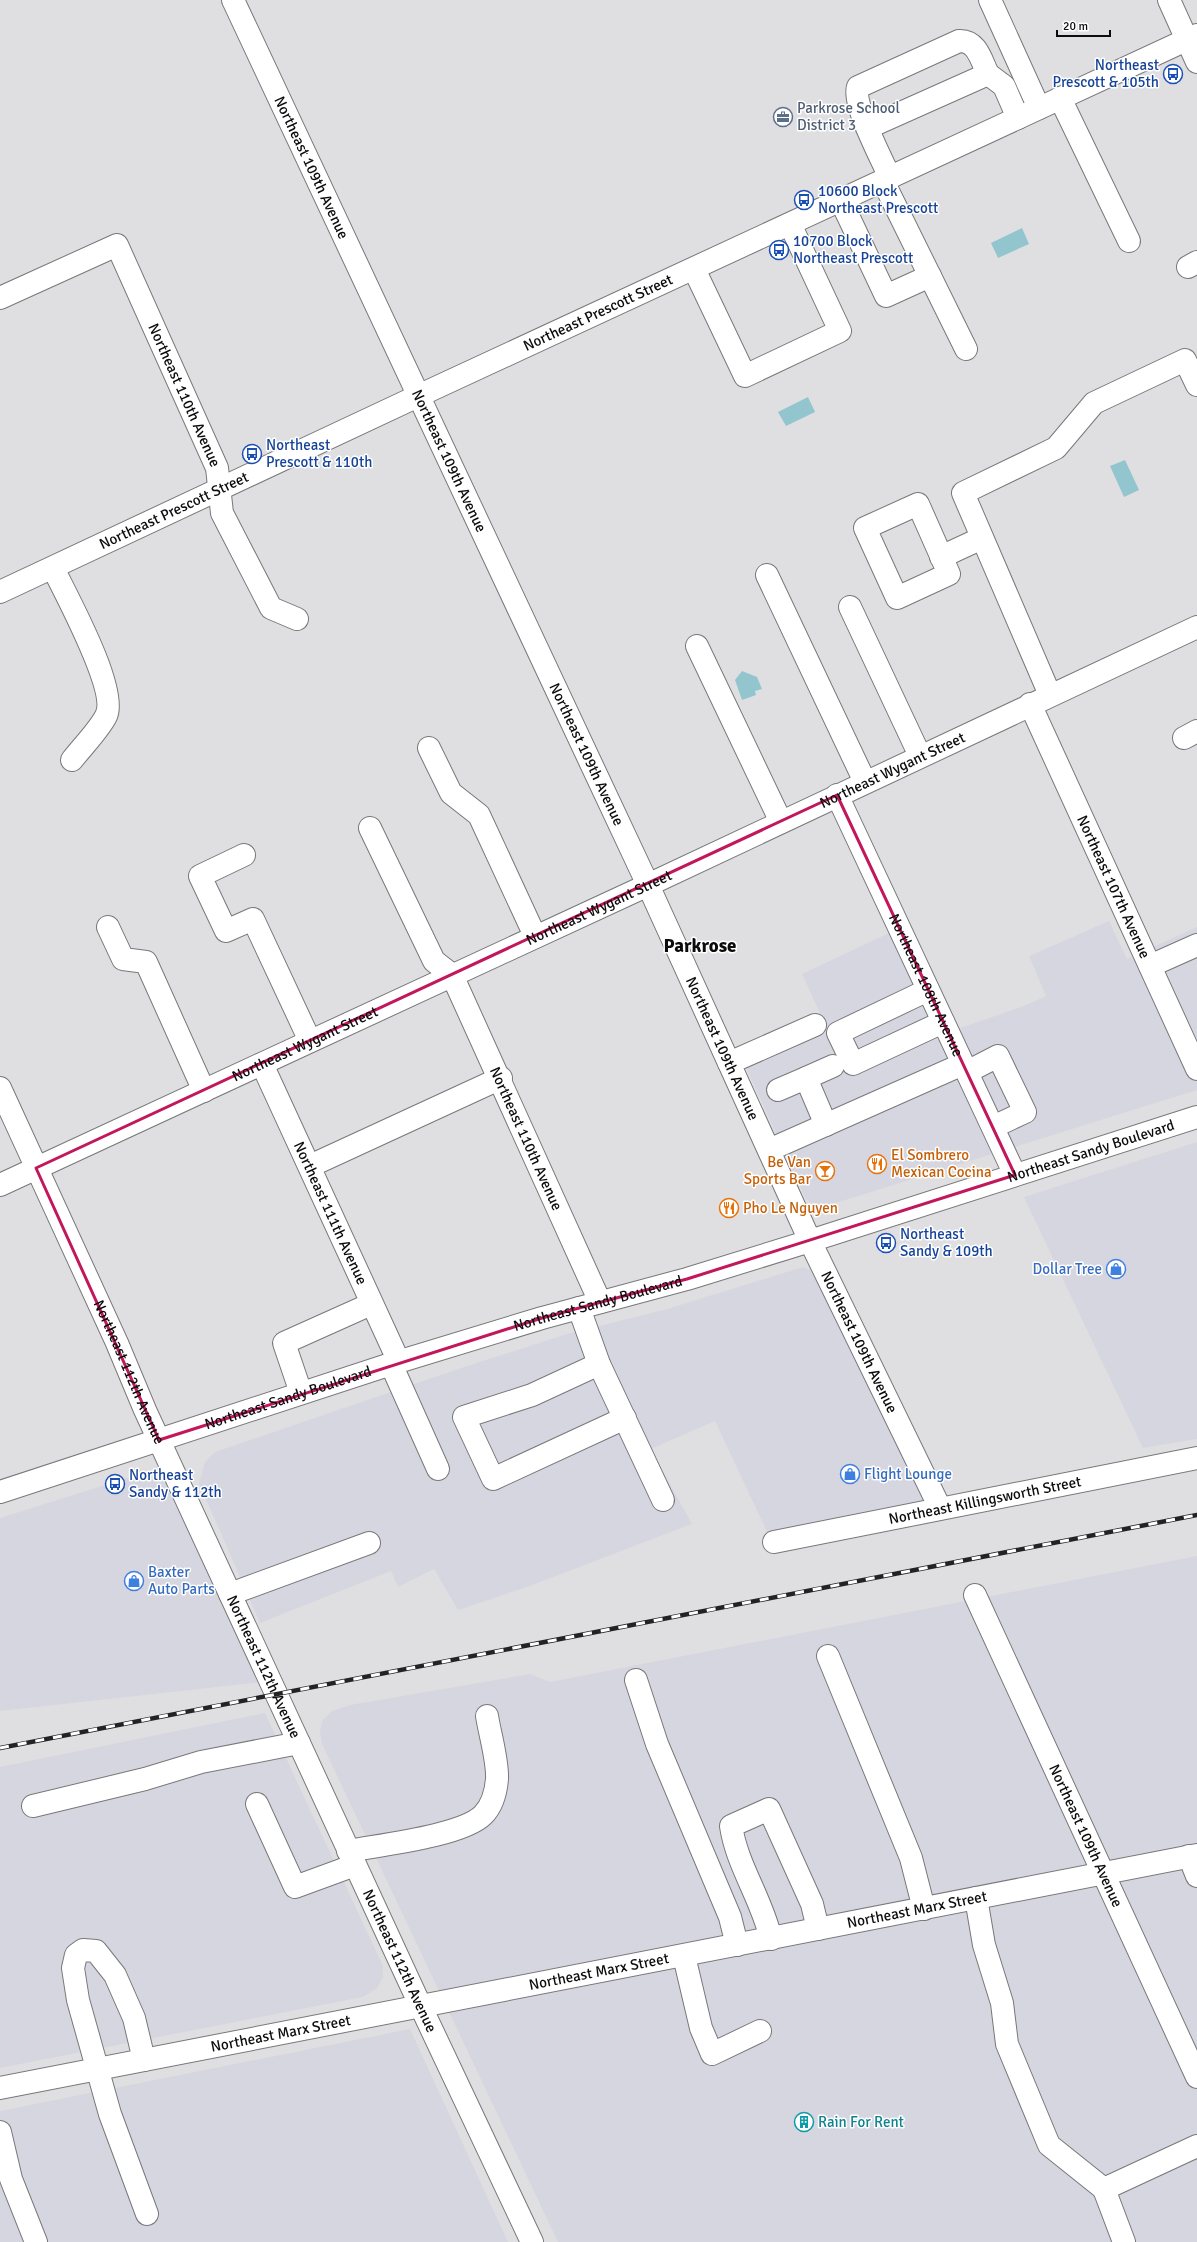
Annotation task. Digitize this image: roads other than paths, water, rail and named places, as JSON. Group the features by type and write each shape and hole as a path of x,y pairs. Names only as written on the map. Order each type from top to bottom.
{"street":[{"name":"Northeast 109th Avenue","path":"233,0 648,885 810,1241 940,1508"},
{"path":"990,0 1040,108"},
{"path":"1169,0 1192,37 1197,62"},
{"name":"Northeast Prescott Street","path":"0,592 418,396 1192,37"},
{"path":"966,349 930,276 887,179 867,128 856,93 858,87 959,41 968,40 974,45 988,74 1004,86 1018,118"},
{"path":"867,128 988,74"},
{"path":"1060,98 1129,241"},
{"path":"841,201 886,296 930,276"},
{"path":"694,269 745,376 840,331 790,224"},
{"name":"Northeast 110th Avenue","path":"0,298 117,244 217,468 222,513 271,608 298,619"},
{"path":"1050,694 962,492 1056,448 1094,403 1186,360 1197,385"},
{"path":"941,557 982,538"},
{"path":"53,568 93,654 108,693 109,706 106,716 72,760"},
{"path":"767,575 865,782"},
{"path":"850,607 920,756"},
{"name":"Northeast Wygant Street","path":"0,1186 452,974 648,885 1050,694 1197,626"},
{"path":"696,646 781,822"},
{"name":"Northeast 107th Avenue","path":"1030,704 1197,1069"},
{"path":"429,748 451,793 479,815 535,936"},
{"name":"Northeast 108th Avenue","path":"837,795 1015,1175"},
{"path":"370,828 434,961 452,974"},
{"path":"244,855 200,876 226,931 253,919 310,1041"},
{"path":"108,927 123,959 146,962 204,1090"},
{"path":"1150,966 1197,945"},
{"name":"Northeast 110th Avenue","path":"452,974 600,1302"},
{"path":"928,990 838,1033 853,1064 943,1022"},
{"path":"729,1063 815,1025"},
{"path":"769,1150 826,1125 998,1056 1025,1112 993,1127"},
{"name":"Northeast 111th Avenue","path":"262,1064 310,1166 371,1304 438,1469"},
{"path":"778,1090 833,1066"},
{"path":"310,1166 500,1078"},
{"path":"806,1078 826,1125"},
{"name":"Northeast 112th Avenue","path":"0,1088 159,1440 421,2007 532,2242"},
{"name":"Northeast Sandy Boulevard","path":"0,1492 395,1363 810,1241 1197,1117"},
{"path":"301,1393 284,1343 371,1304"},
{"path":"579,1308 600,1364 663,1500"},
{"path":"600,1364 532,1395 464,1417 493,1479 625,1418"},
{"name":"Northeast Killingsworth Street","path":"774,1542 1197,1458"},
{"path":"230,1594 369,1543"},
{"name":"Northeast 109th Avenue","path":"975,1595 1197,2077"},
{"path":"828,1656 911,1858 924,1909"},
{"path":"636,1680 657,1744 730,1917 737,1945"},
{"path":"257,1804 295,1887 352,1858 470,1824 483,1815 494,1797 497,1777 487,1716"},
{"path":"33,1806 145,1779 201,1762 299,1743"},
{"path":"771,1938 766,1916 734,1846 731,1826 768,1809 812,1904 818,1929"},
{"name":"Northeast Marx Street","path":"0,2088 684,1956 1103,1873 1194,1862"},
{"path":"976,1898 984,1944 1002,2003 1007,2044 1049,2145 1104,2189 1124,2242"},
{"path":"144,2060 134,2018 115,1975 96,1951 83,1950 76,1954 73,1968 78,2000 110,2114 147,2214"},
{"path":"684,1956 702,2028 712,2054 760,2031"},
{"path":"0,2132 11,2179 36,2242"},
{"path":"1104,2189 1197,2146"}],"water":[{"path":"1022,228 1029,244 998,258 991,243"},
{"path":"808,397 815,412 786,426 778,412"},
{"path":"1125,460 1139,490 1124,497 1110,466"},
{"path":"742,671 757,677 762,689 755,691 756,695 742,700 735,680"}],"railway":[{"path":"0,1748 1197,1515"}],"place":[{"name":"Northeast Prescott & 105th","path":"1173,74"},
{"name":"Parkrose School District 3","path":"783,117"},
{"name":"10600 Block Northeast Prescott","path":"804,200"},
{"name":"10700 Block Northeast Prescott","path":"779,250"},
{"name":"Northeast Prescott & 110th","path":"252,454"},
{"name":"El Sombrero Mexican Cocina","path":"877,1164"},
{"name":"Be Van Sports Bar","path":"825,1171"},
{"name":"Pho Le Nguyen","path":"729,1208"},
{"name":"Northeast Sandy & 109th","path":"886,1243"},
{"name":"Dollar Tree","path":"1116,1269"},
{"name":"Flight Lounge","path":"850,1474"},
{"name":"Northeast Sandy & 112th","path":"115,1484"},
{"name":"Baxter Auto Parts","path":"134,1581"},
{"name":"Rain For Rent","path":"804,2122"}],"district":[{"name":"Parkrose","path":"700,946"}]}
